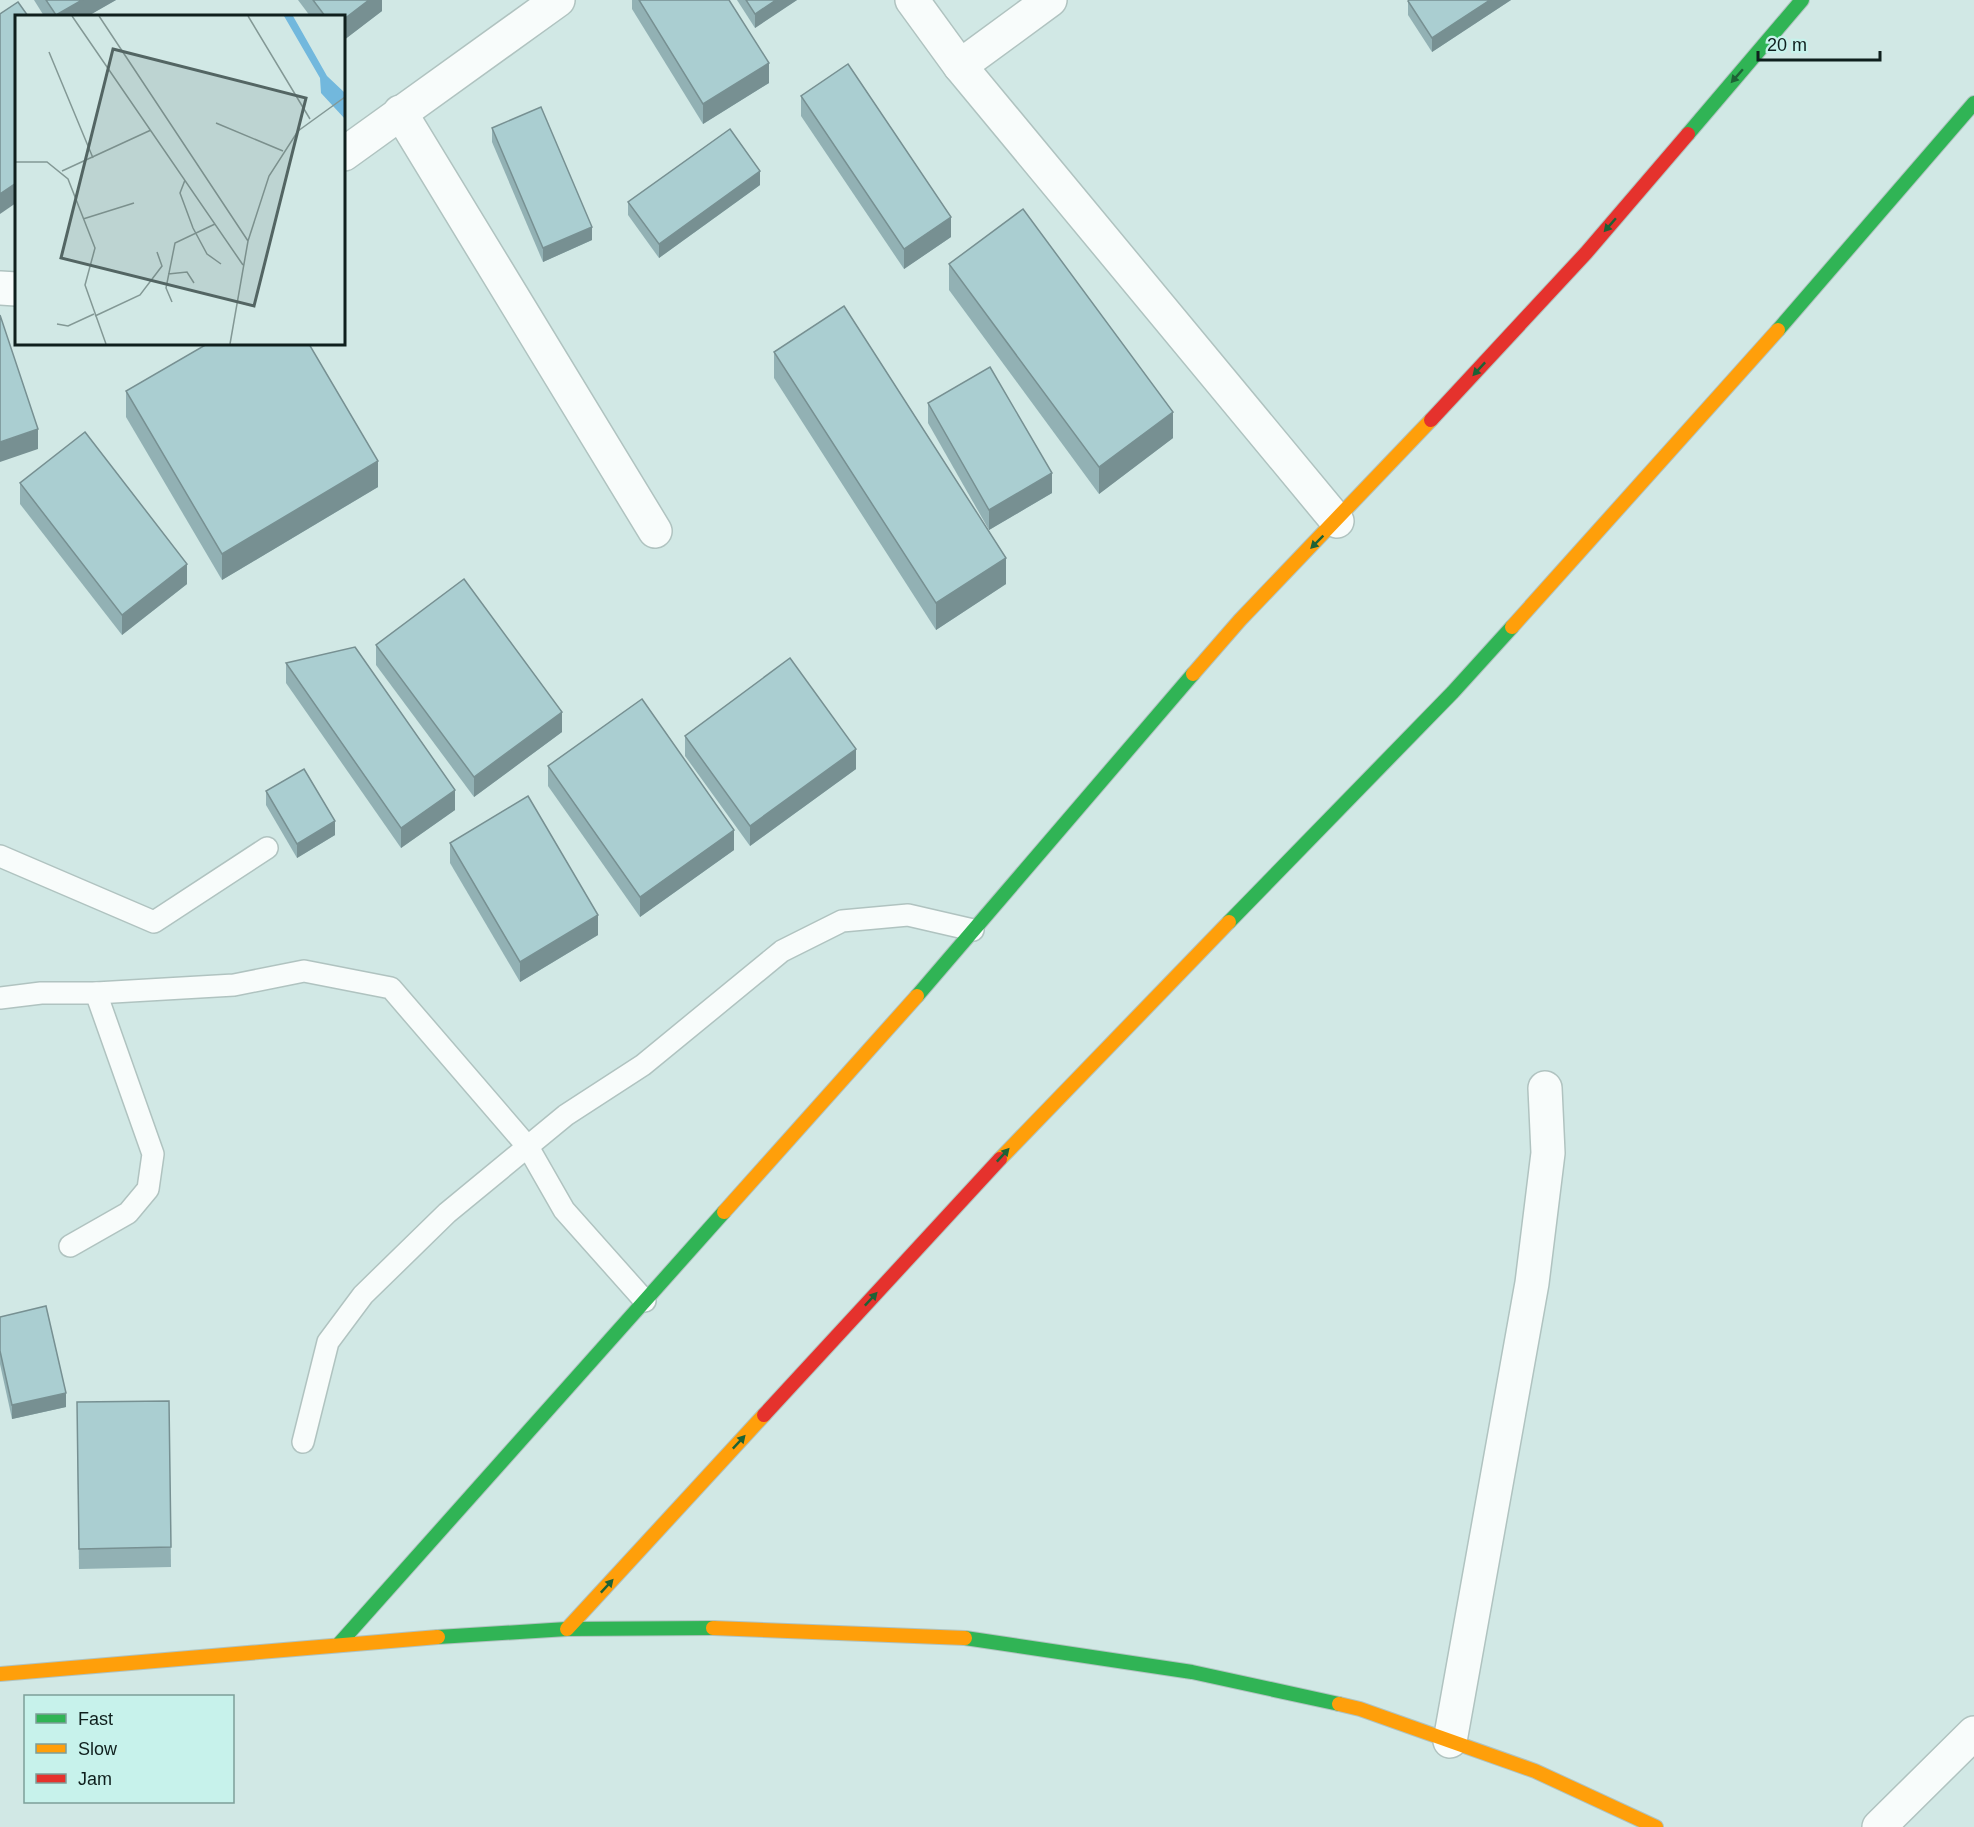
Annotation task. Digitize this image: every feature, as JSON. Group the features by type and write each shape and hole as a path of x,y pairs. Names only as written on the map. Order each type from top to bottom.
{"street":[{"path":"345,153 558,0"},
{"path":"912,0 960,66 1337,521"},
{"path":"960,66 1050,0"},
{"path":"339,1644 973,930 1240,620 1337,521 1586,253 1802,0"},
{"path":"567,1629 1019,1138 1453,692 1701,419 1974,103"},
{"path":"400,112 655,531"},
{"path":"0,288 15,289"},
{"path":"1450,1741 1532,1284 1548,1153 1545,1088"},
{"path":"0,1674 339,1644 567,1629 751,1629 976,1638 1192,1671 1359,1709 1535,1771 1656,1827"},
{"path":"1879,1827 1974,1733"}],"lane":[{"path":"0,856 154,922 267,848"},
{"path":"303,1442 328,1342 363,1295 447,1213 566,1115 643,1065 782,951 842,921 908,915 973,930"},
{"path":"0,998 41,993 96,993 234,985 304,971 391,988 528,1147 564,1210 645,1301"},
{"path":"70,1246 128,1212 148,1189 153,1154 96,993"}],"building":[{"path":"46,0 82,0 56,15"},
{"path":"313,0 369,0 345,18 345,15 324,15"},
{"path":"639,0 729,0 769,63 703,104"},
{"path":"746,0 776,0 755,14"},
{"path":"1409,0 1490,0 1432,38"},
{"path":"18,2 27,15 15,15 15,184 0,194 0,14"},
{"path":"848,64 951,217 904,249 801,96"},
{"path":"541,107 592,227 543,248 492,128"},
{"path":"730,129 760,171 659,244 628,202"},
{"path":"1023,209 1173,412 1099,467 949,264"},
{"path":"844,306 1006,558 936,603 774,352"},
{"path":"0,315 38,429 0,442"},
{"path":"205,345 310,345 378,461 222,554 126,391"},
{"path":"990,367 1052,473 989,510 928,403"},
{"path":"85,432 187,564 122,615 20,483"},
{"path":"464,579 562,712 474,777 376,645"},
{"path":"355,647 455,790 401,828 286,663"},
{"path":"790,658 856,749 750,826 685,736"},
{"path":"642,699 734,830 640,897 548,766"},
{"path":"304,769 335,821 297,844 266,791"},
{"path":"528,796 598,915 520,962 450,843"},
{"path":"46,1306 66,1393 12,1405 0,1351 0,1317"},
{"path":"169,1401 171,1547 79,1549 77,1402"}],"traffic: fast":[{"path":"1688,134 1802,0"},
{"path":"1778,330 1974,103"},
{"path":"1229,922 1453,692 1512,627"},
{"path":"917,996 1193,674"},
{"path":"339,1644 724,1212"},
{"path":"438,1637 567,1629 713,1628"},
{"path":"965,1638 1192,1672 1339,1704"}],"traffic: slow":[{"path":"1512,627 1778,330"},
{"path":"1193,674 1240,620 1431,420"},
{"path":"1000,1159 1229,922"},
{"path":"724,1212 917,996"},
{"path":"567,1629 764,1415"},
{"path":"713,1628 965,1638"},
{"path":"0,1674 438,1637"},
{"path":"1339,1704 1360,1709 1535,1771 1656,1827"}],"traffic: jam":[{"path":"1431,420 1586,253 1688,134"},
{"path":"764,1415 1000,1159"}]}
